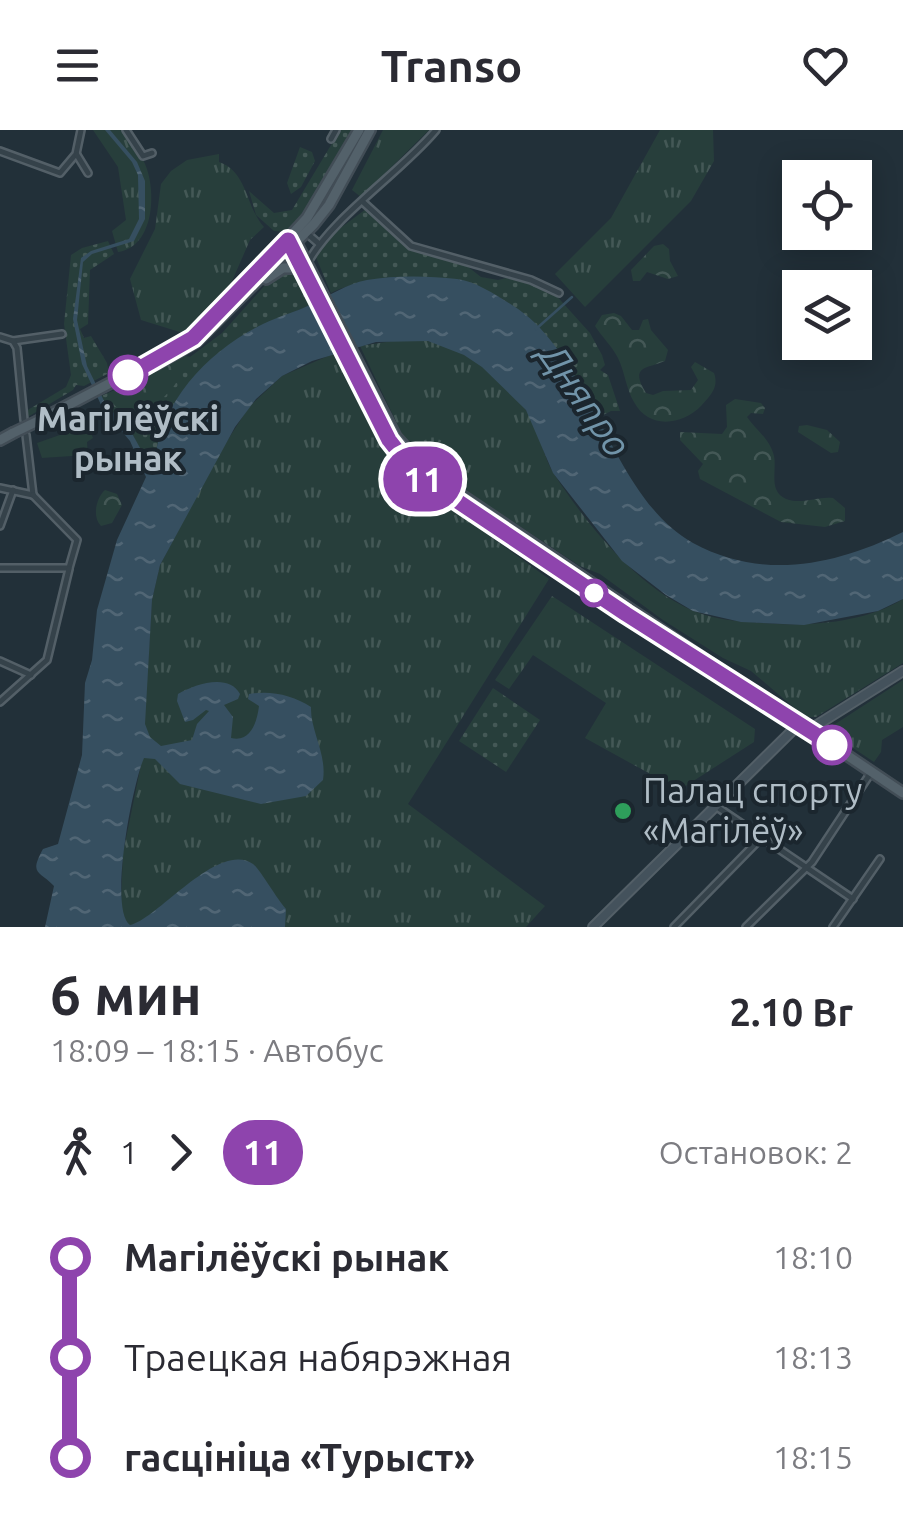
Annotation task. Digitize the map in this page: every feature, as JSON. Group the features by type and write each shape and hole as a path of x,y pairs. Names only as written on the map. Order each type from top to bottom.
{"main road":[{"path":"147,366 196,342 292,244 358,130"},
{"path":"0,440 147,366 193,338 314,224 329,205 370,130"},
{"path":"304,266 306,249 314,240 314,224"},
{"path":"292,244 392,439 414,472 903,793"},
{"path":"237,302 278,270 304,266"},
{"path":"592,927 805,726 903,670"}],"street":[{"path":"78,130 77,153 88,173"},
{"path":"126,130 142,156 152,153"},
{"path":"331,139 336,130"},
{"path":"314,240 363,202 436,130"},
{"path":"0,152 60,173 77,153"},
{"path":"363,202 411,246 530,280 558,293"},
{"path":"0,338 13,342 62,334"},
{"path":"13,342 18,348 24,420"},
{"path":"26,435 33,495"},
{"path":"0,488 33,495 77,540 47,660 0,702"},
{"path":"0,526 13,490"},
{"path":"0,568 69,568"},
{"path":"0,661 31,675"},
{"path":"746,927 806,868 872,772"},
{"path":"717,807 853,898"},
{"path":"674,927 760,839"},
{"path":"833,927 880,859"}],"green space":[{"path":"93,130 124,130 149,176 151,203 146,229 130,248 118,252 112,231 126,220 118,167"},
{"path":"340,130 352,130 310,205 287,232 274,231 256,215 249,191 274,213 292,210"},
{"path":"383,130 429,130 361,197 352,190"},
{"path":"660,130 713,130 714,161 691,201 585,307 555,274 611,218"},
{"path":"300,147 312,152 315,161 301,187 291,194 287,183"},
{"path":"219,154 219,162 241,181 264,227 250,240 225,297 194,329 183,333 141,320 130,279 155,229 161,184 187,160"},
{"path":"366,209 410,248 463,263 481,277 510,277 553,292 590,333 605,365 600,370 608,375 620,411 597,418 564,361 544,336 499,297 472,285 441,279 406,279 358,284 331,293 315,255 319,244"},
{"path":"108,241 114,254 90,270 88,324 80,329 84,338 91,336 109,373 84,386 76,385 26,418 26,411 66,387 71,375 64,324 71,255"},
{"path":"663,244 669,249 678,276 668,279 647,272 640,281 633,281 631,270 654,246"},
{"path":"294,271 311,305 258,330 210,362 173,406 161,432 155,461 142,454 132,433 101,396 190,357 222,333 276,273"},
{"path":"614,313 632,330 639,330 643,320 648,319 651,330 668,350 665,361 640,373 646,393 691,390 698,380 691,367 695,362 714,373 715,387 701,406 685,417 666,422 640,411 618,358 595,326 602,315"},
{"path":"424,340 460,353 508,388 531,418 550,467 567,494 618,556 658,591 711,617 777,624 842,620 903,599 903,663 816,717 805,717 751,671 663,620 600,574 580,566 474,496 431,463 402,434 360,346"},
{"path":"335,353 382,443 410,478 549,579 408,804 545,906 526,927 120,927 123,853 142,760 152,600 160,565 220,452 249,407 282,376"},
{"path":"185,356 191,357 174,386 142,425 133,426 111,401 112,394"},
{"path":"735,399 761,403 765,408 763,414 751,413 747,417 772,450 775,486 780,495 798,501 833,498 845,508 845,521 825,527 781,522 700,479 698,471 703,464 680,440 680,432 722,434 727,427 726,405"},
{"path":"88,425 93,438 87,442 88,455 42,458 37,443"},
{"path":"799,426 827,430 840,442 838,452 831,453 798,432"},
{"path":"105,490 117,494 122,505 112,523 101,526 96,508"},
{"path":"552,596 755,729 754,742 684,787 663,781 585,738 606,703 533,655 509,689 495,680"},
{"path":"633,623 779,718 777,721 631,627"},
{"path":"903,680 903,727 882,740 881,752 874,762 826,730"},
{"path":"493,688 540,720 506,772 459,741"}],"water":[{"name":"Дняпро","path":"105,130 110,130 137,162 145,181 145,219 134,241 92,254 83,262 77,320 87,366 106,405 129,428 145,457 155,460 167,417 191,379 243,335 359,282 412,276 464,280 506,301 540,328 563,357 641,493 665,522 693,543 746,562 799,564 852,553 903,532 903,599 878,611 804,625 741,622 693,611 622,561 553,473 526,410 464,355 428,341 376,342 312,361 282,376 256,399 235,427 160,565 152,600 145,724 150,737 161,746 192,740 197,724 209,711 185,722 178,694 202,684 220,682 240,694 224,705 233,717 231,738 238,739 248,735 256,719 259,706 248,699 249,694 289,697 311,707 323,761 323,780 306,796 261,804 180,784 155,759 144,758 129,817 122,871 121,896 130,925 206,871 239,860 253,864 286,909 285,927 45,927 54,886 36,868 43,849 58,844 82,755 85,683 92,660 97,610 117,540 146,477 130,441 103,409 82,364 73,319 81,258 129,239 139,219 138,175"}],"waterway":[{"path":"536,329 572,297"}],"bus line":[{"name":"11","path":"128,375 193,338 288,240 389,440 414,472 832,745"}],"place":[{"name":"Магілёўскі рынак","path":"128,375"},
{"name":"Палац спорту «Магілёў»","path":"623,811"}]}
